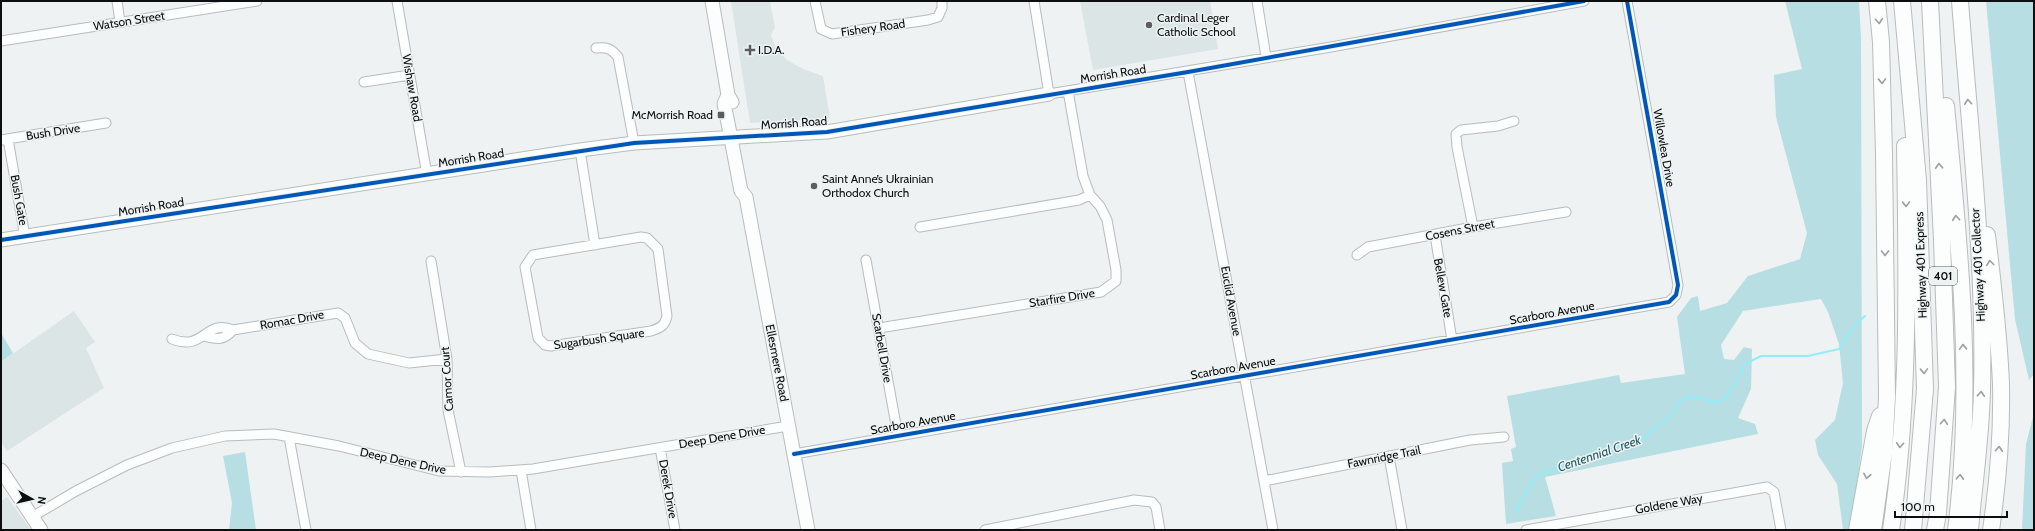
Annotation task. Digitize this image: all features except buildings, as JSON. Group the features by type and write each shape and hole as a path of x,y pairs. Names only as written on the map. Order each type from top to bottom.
{"highway":[{"path":"1873,530 1884,452 1887,397 1884,154 1881,42 1877,1"},
{"name":"Highway 401 Express","path":"1902,1 1918,180 1925,389 1913,530"},
{"name":"Highway 401 Express","path":"1930,1 1942,240 1946,387 1938,513 1935,530"},
{"name":"Highway 401 Collector","path":"1960,1 1981,298 1982,392 1970,530"},
{"path":"1932,22 1941,62 1959,247 1964,359 1964,420 1956,530"},
{"path":"1891,530 1897,494 1906,374 1903,25"},
{"path":"1971,140 1980,178 1995,302 2001,384 1998,466 1991,530"},
{"path":"1857,530 1875,431 1887,397"}],"street":[{"path":"117,1 120,22"},
{"name":"Watson Street","path":"1,41 257,1"},
{"name":"Wishaw Road","path":"397,1 427,175"},
{"name":"Ellesmere Road","path":"712,1 728,95 724,104 734,137 741,191 746,197 808,530"},
{"name":"Fishery Road","path":"815,1 821,29 832,34 928,20 938,17 942,8 942,1"},
{"path":"1034,1 1049,94"},
{"path":"1257,1 1266,57"},
{"name":"Morrish Road","path":"1,240 427,175 580,150 634,143 827,132 1188,72 1266,57 1331,47 1563,3 1584,1"},
{"name":"Willowlea Drive","path":"1627,1 1678,285 1678,291 1674,299"},
{"path":"596,48 605,47 613,50 618,56 634,143"},
{"name":"Euclid Avenue","path":"1188,72 1273,530"},
{"path":"364,82 410,75"},
{"name":"Starfire Drive","path":"879,328 1101,292 1116,281 1116,270 1107,220 1100,206 1090,194 1083,176 1068,91"},
{"path":"1473,227 1457,147 1456,134 1461,130 1498,126 1514,121"},
{"name":"Bush Drive","path":"5,140 106,123"},
{"name":"Bush Gate","path":"5,140 25,236"},
{"path":"580,150 595,245"},
{"path":"920,227 1079,200 1090,194"},
{"name":"Cosens Street","path":"1357,255 1368,247 1473,227 1566,212"},
{"name":"Bellew Gate","path":"1435,235 1452,340"},
{"name":"Sugarbush Square","path":"641,236 647,238 656,245 667,316 666,323 661,328 651,332 551,346 545,345 538,338 526,267 533,255 595,245 641,236"},
{"name":"Scarbell Drive","path":"866,260 898,436"},
{"name":"Camor Court","path":"431,261 447,359 448,407 461,472"},
{"name":"Scarboro Avenue","path":"794,454 1665,304 1674,299"},
{"name":"Romac Drive","path":"172,339 180,343 188,343 204,336 213,328 224,326 233,330 338,313 346,318 355,343 368,354 409,363 447,359"},
{"name":"Romac Drive","path":"204,336 221,339 226,338 233,330"},
{"name":"Deep Dene Drive","path":"32,517 76,491 127,465 172,448 225,436 274,434 339,446 439,471 461,472 521,470 788,426"},
{"path":"289,437 306,530"},
{"name":"Fawnridge Trail","path":"1264,481 1470,440 1504,437"},
{"name":"Derek Drive","path":"660,448 675,530"},
{"path":"1389,456 1402,530"},
{"path":"1,470 41,530"},
{"path":"521,470 531,530"},
{"name":"Goldene Way","path":"1526,530 1767,487 1774,492 1781,530"},
{"path":"985,530 1094,507 1140,500 1152,502 1156,507 1160,530"}],"shaded area":[{"path":"731,1 770,1 775,28 771,35 776,48 787,60 803,69 823,76 830,118 750,123"},
{"name":"Cardinal Leger Catholic School","path":"1080,1 1210,1 1218,49 1093,70"},
{"path":"1785,1 1859,1 1861,38 1862,446 1851,530 1843,530 1837,484 1818,455 1815,440 1835,420 1843,383 1839,344 1828,312 1821,299 1743,311 1721,345 1724,359 1734,360 1744,347 1752,349 1751,389 1738,418 1755,424 1758,434 1545,477 1556,516 1506,524 1502,463 1513,461 1511,449 1516,447 1507,396 1619,375 1621,383 1685,374 1677,317 1691,298 1698,296 1700,311 1727,303 1748,276 1800,259 1807,233 1776,117 1774,75 1802,69"},
{"path":"1986,1 2034,1 2034,374 2029,380 2015,319"},
{"path":"74,311 95,342 86,348 104,388 7,451 1,442 1,362"},
{"path":"1,333 13,353 1,362"},
{"path":"2034,413 2034,530 2022,530 2026,444"},
{"path":"245,452 256,530 229,530 232,503 223,456"},
{"path":"7,497 31,530 1,530 1,501"}],"waterway":[{"name":"Centennial Creek","path":"1515,512 1536,476 1607,448 1643,439 1653,429 1667,420 1681,400 1694,397 1716,402 1723,400 1732,388 1745,364 1761,356 1808,356 1839,349 1854,326 1865,316"}],"cycle path":[{"path":"1,240 634,143 827,132 1188,72 1584,1"},
{"path":"794,454 1669,302 1676,295 1678,285 1627,1"}],"place":[{"name":"Cardinal Leger Catholic School","path":"1149,25"},
{"name":"I.D.A.","path":"750,50"},
{"name":"McMorrish Road","path":"721,115"},
{"name":"Saint Anne’s Ukrainian Orthodox Church","path":"814,186"}]}
